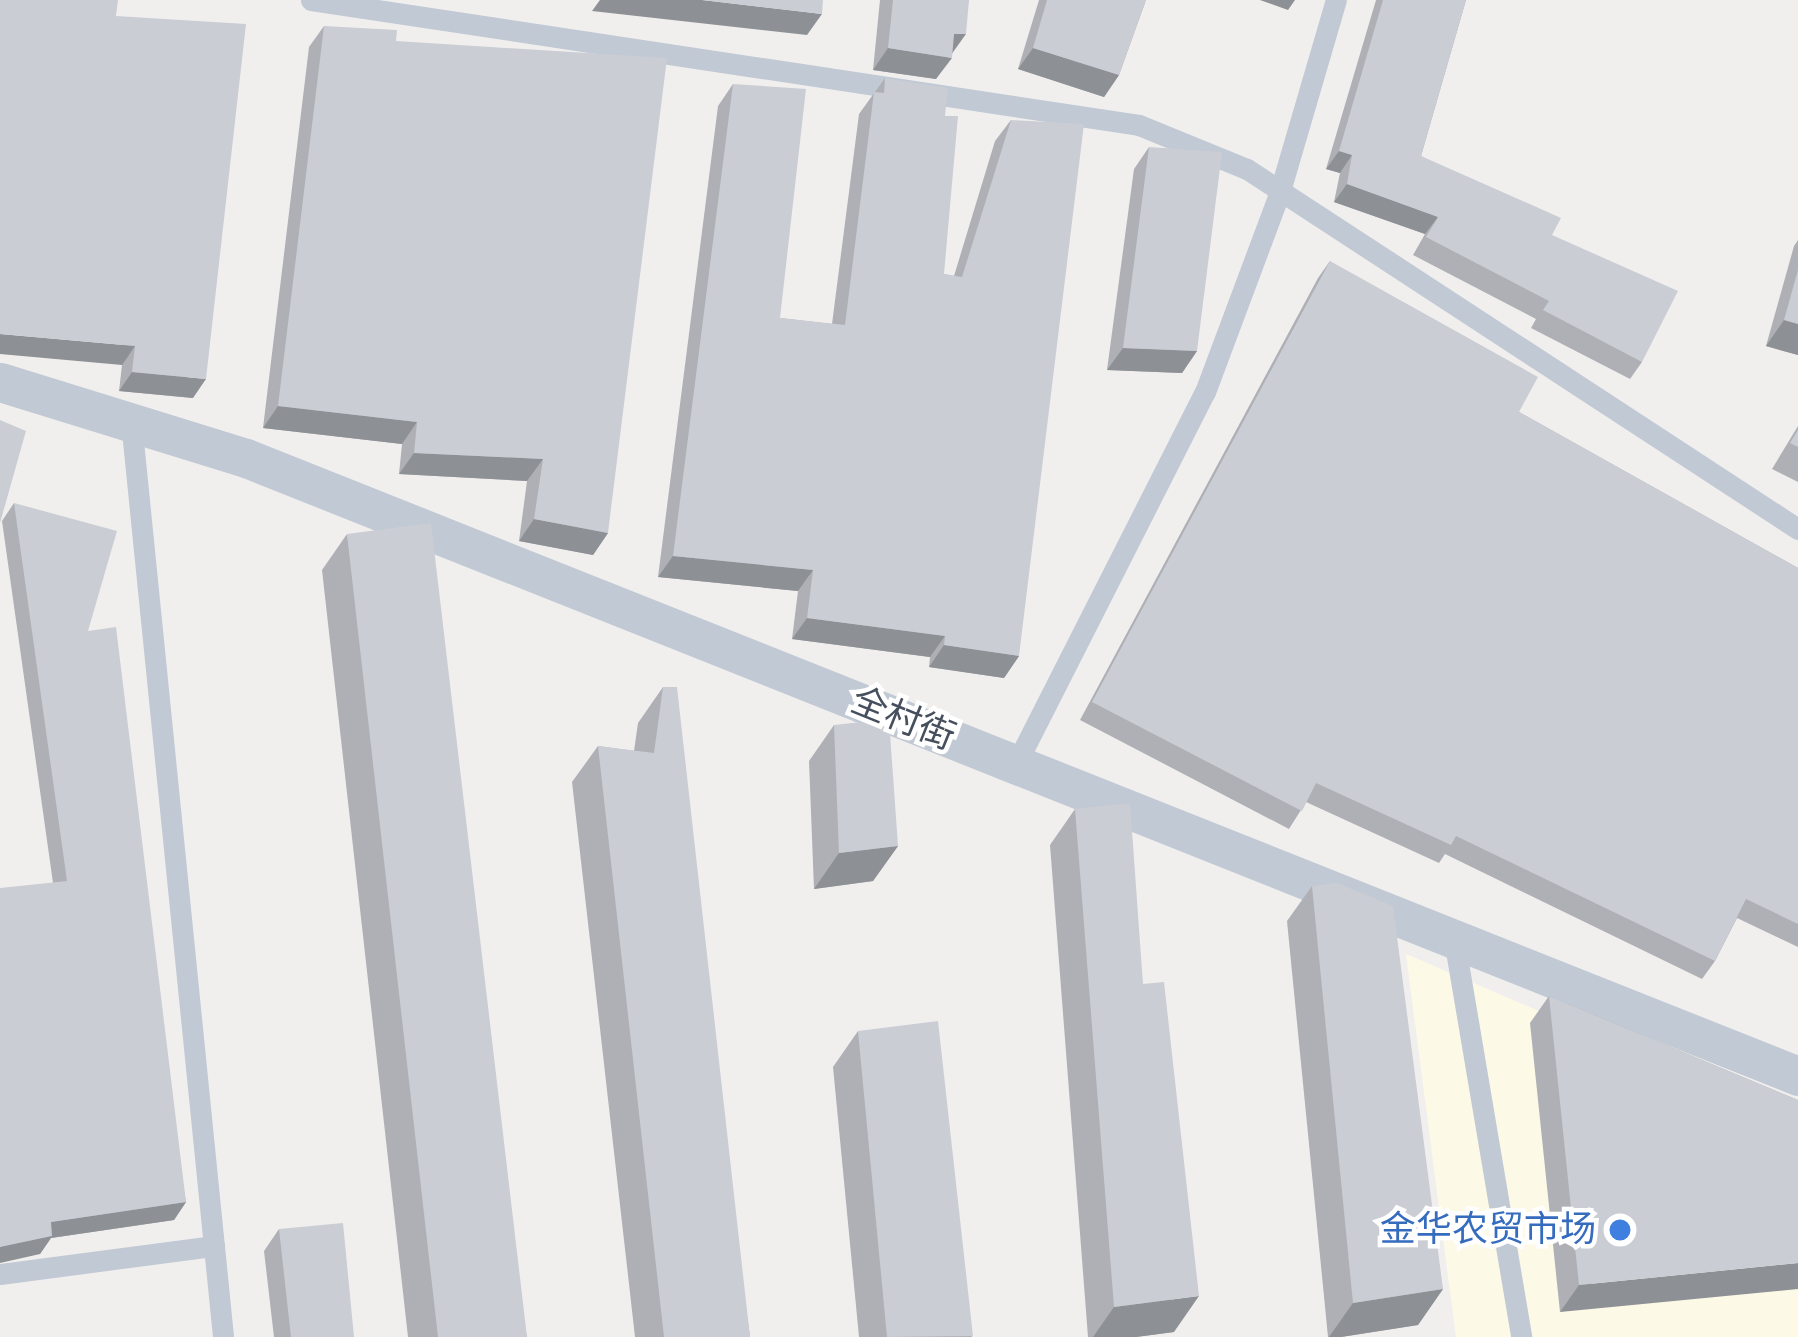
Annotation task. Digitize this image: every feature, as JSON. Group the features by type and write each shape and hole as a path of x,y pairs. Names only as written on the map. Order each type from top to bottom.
{"street":[{"name":"全村街","path":"0,382 246,458 1798,1076"}],"lane":[{"path":"311,0 1139,125 1280,191 1798,530"},
{"path":"1016,764 1205,392 1280,191 1336,0"},
{"path":"131,421 224,1337"},
{"path":"1454,939 1521,1337"},
{"path":"0,1274 214,1246"}],"shaded area":[{"name":"金华农贸市场","path":"1406,954 1798,1122 1798,1337 1456,1337"}],"building":[{"path":"0,0 118,0 116,16 246,24 206,379 132,372 135,346 0,334"},
{"path":"702,0 823,0 822,14"},
{"path":"893,0 969,0 966,34 954,34 952,58 888,48"},
{"path":"1047,0 1146,0 1119,75 1033,48"},
{"path":"1383,0 1466,0 1421,156 1561,218 1552,235 1678,291 1642,362 1543,310 1549,301 1426,237 1438,217 1347,184 1352,155 1339,151"},
{"path":"324,26 397,30 396,41 667,58 608,533 534,519 543,459 414,453 417,422 278,406"},
{"path":"885,78 948,88 945,116 958,116 944,274 962,277 1011,120 1084,124 1019,656 944,645 945,636 807,618 813,570 673,556 733,84 806,89 780,318 845,325 874,92 884,93"},
{"path":"1149,147 1222,152 1197,351 1123,348"},
{"path":"1330,261 1538,377 1519,412 1798,568 1798,924 1746,899 1715,961 1456,836 1451,845 1316,783 1302,811 1092,702"},
{"path":"1798,270 1798,324 1784,320"},
{"path":"0,420 26,431 0,523"},
{"path":"14,503 117,531 88,631 116,627 186,1202 51,1222 52,1236 0,1247 0,888 67,881"},
{"path":"431,523 527,1337 438,1337 347,534"},
{"path":"663,687 677,687 750,1337 664,1337 598,746 654,753"},
{"path":"889,719 898,846 839,853 834,725"},
{"path":"1130,803 1143,984 1164,982 1199,1296 1114,1307 1075,809"},
{"path":"1337,883 1393,906 1443,1289 1353,1303 1312,886"},
{"path":"1549,996 1798,1100 1798,1263 1579,1285"},
{"path":"938,1021 973,1336 887,1337 858,1031"},
{"path":"343,1223 354,1337 291,1337 279,1229"}],"place":[{"name":"金华农贸市场","path":"1620,1230"}]}
